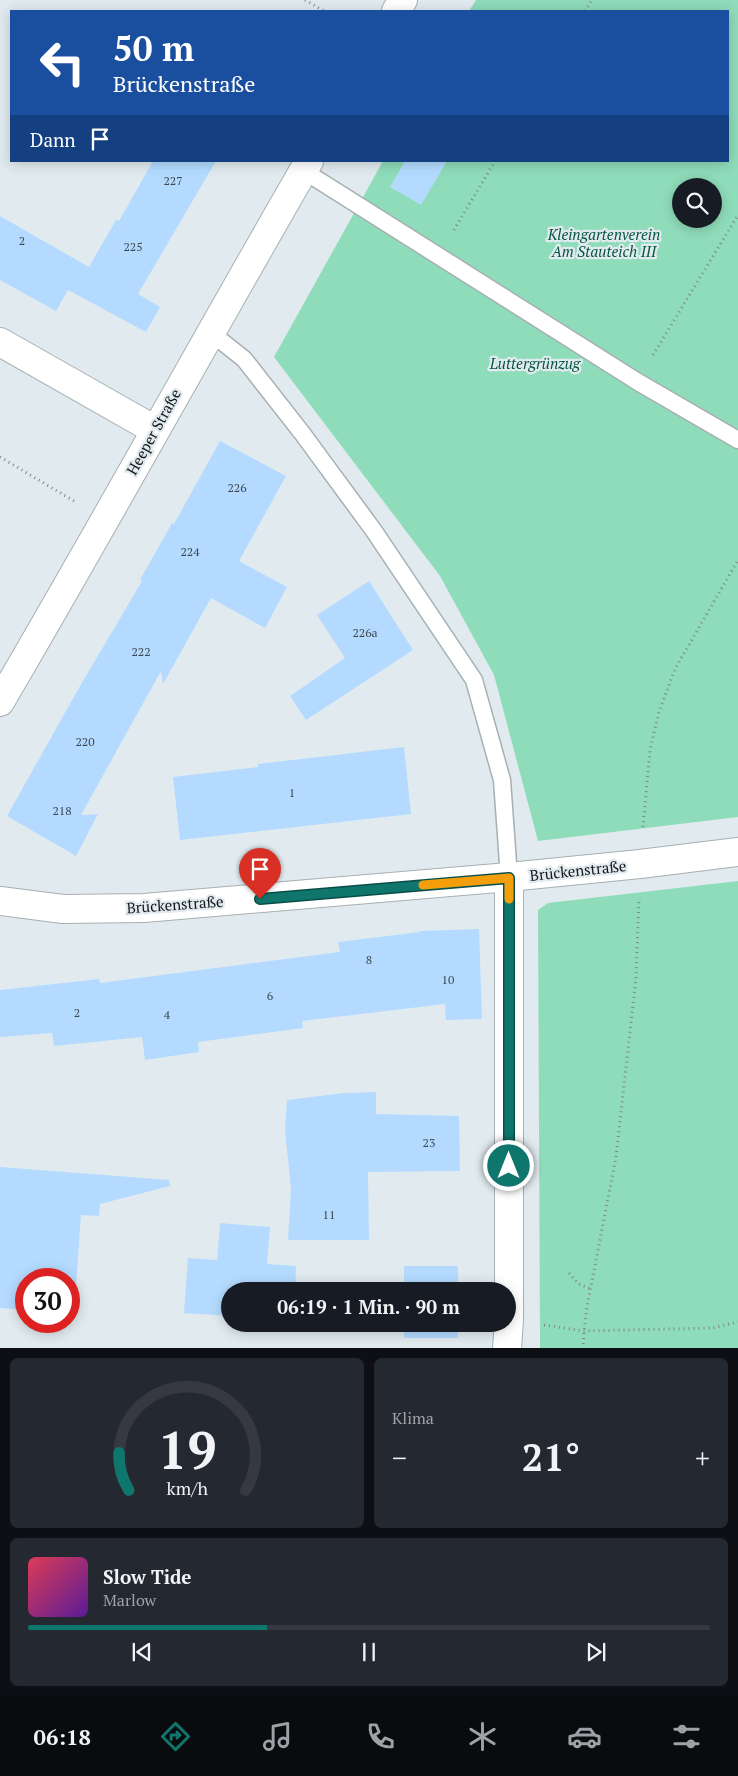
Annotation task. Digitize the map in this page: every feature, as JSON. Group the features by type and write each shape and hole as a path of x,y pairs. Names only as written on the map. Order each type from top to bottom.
{"street":[{"name":"Heeper Straße","path":"0,702 306,166"},
{"path":"0,342 155,430"},
{"name":"Brückenstraße","path":"0,901 63,909 144,908 509,878 738,852"},
{"path":"509,878 509,1282"},
{"path":"507,1348 508,1332"}],"lane":[{"path":"306,166 438,256 638,382 738,440"},
{"path":"210,332 244,359 302,433 374,531 474,680 502,780 509,878"}],"path":[{"path":"305,0 322,10"},
{"path":"438,256 494,162"},
{"path":"638,382 738,214"},
{"path":"0,457 105,519"},
{"path":"583,1348 591,1289 616,1157 636,978 640,864 650,750 659,712 675,669 738,560"},
{"path":"569,1273 579,1284 591,1289"},
{"path":"516,1320 584,1331 712,1328 738,1322"}],"green space":[{"name":"Luttergrünzug","path":"476,0 738,0 738,817 538,841 494,675 440,576 274,357 382,162 729,162 729,10 470,10"},
{"path":"738,881 738,1348 540,1348 538,910 548,903"}],"building":[{"path":"152,162 215,162 138,294 160,307 146,332 68,290 56,311 0,280 0,216 89,267 116,220 119,221"},
{"path":"404,162 446,162 421,205 390,187"},
{"path":"220,441 286,476 239,561 287,587 265,628 211,598 163,684 161,671 81,815 98,814 76,856 7,816"},
{"path":"369,581 413,650 306,720 290,696 345,658 317,615"},
{"path":"404,747 411,814 180,840 173,777 258,767 258,764"},
{"path":"479,929 482,1019 446,1020 445,1004 302,1021 303,1028 198,1042 199,1052 145,1060 142,1037 54,1046 52,1033 0,1037 0,990 99,979 100,983 340,952 338,942 420,931"},
{"path":"376,1092 376,1114 459,1116 460,1171 368,1172 369,1240 288,1240 291,1189 285,1130 287,1100 344,1093"},
{"path":"0,1167 169,1180 170,1186 100,1204 99,1216 81,1215 77,1268 15,1268 15,1309 0,1308"},
{"path":"220,1223 270,1227 267,1264 296,1266 295,1282 221,1282 221,1315 184,1313 188,1258 217,1260"},
{"path":"404,1266 458,1266 458,1282 404,1282"},
{"path":"404,1332 458,1332 458,1338 404,1338"}],"slow traffic":[{"path":"423,885 509,878 509,899"}],"route":[{"path":"260,899 509,878 509,1166"}],"park label":[{"name":"Kleingartenverein Am Stauteich III","path":"604,244"}]}
